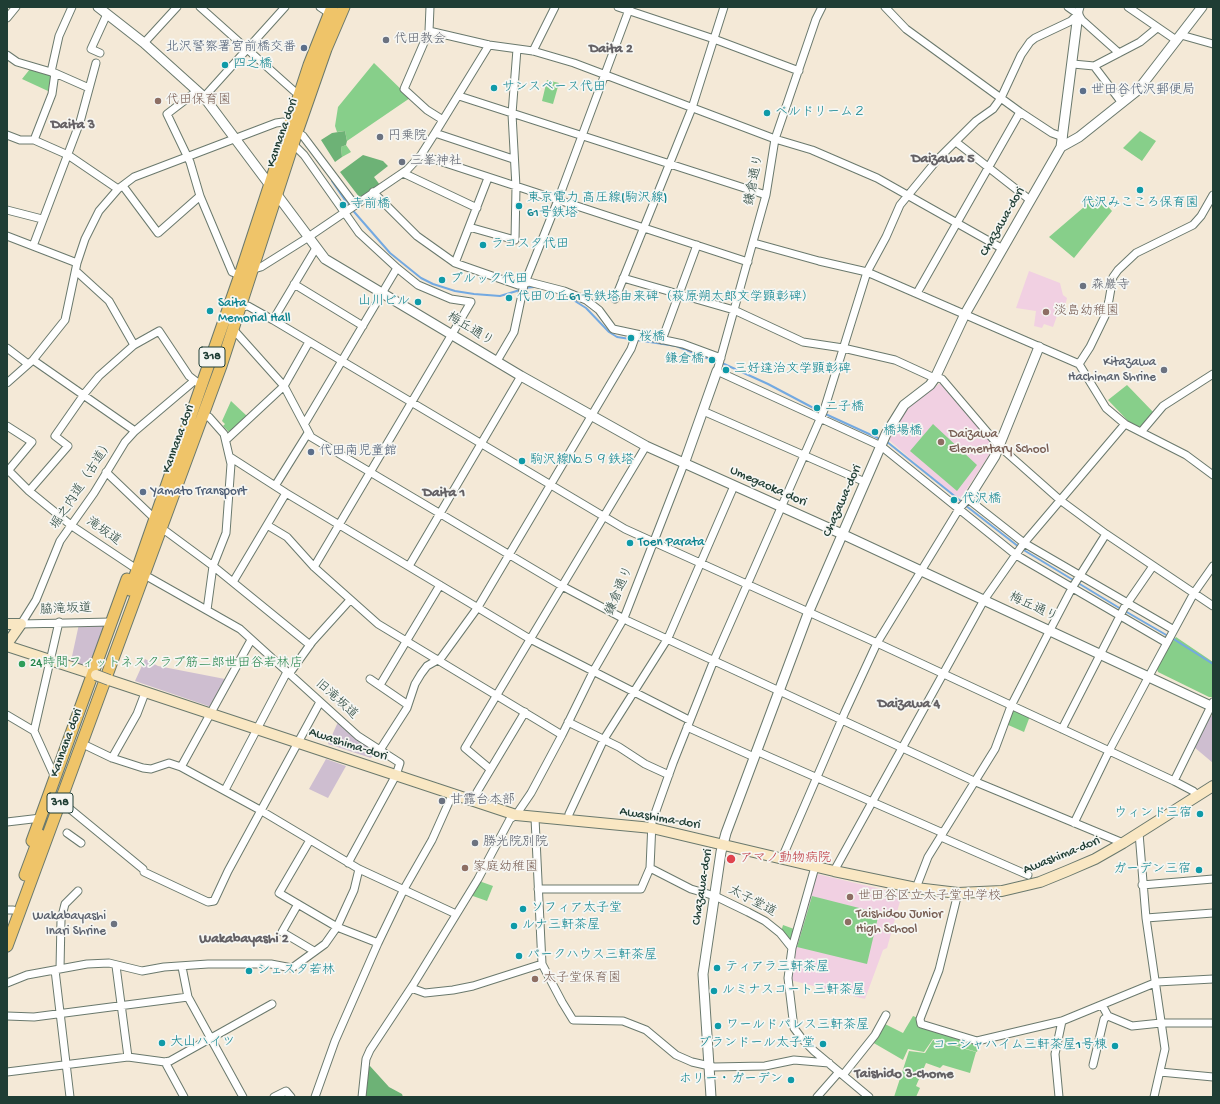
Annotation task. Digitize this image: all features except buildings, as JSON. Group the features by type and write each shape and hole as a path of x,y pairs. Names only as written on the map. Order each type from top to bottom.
{"main road":[{"name":"Kannana dori","path":"7,946 40,856 155,525 198,383 240,275 269,185 344,7"},
{"name":"Kannana dori","path":"7,924 10,910 29,864 133,581 155,525 202,417 233,330 254,269 293,144 293,128 300,94 327,9"},
{"path":"29,864 32,841 94,675 111,622 144,538 155,525"},
{"path":"40,856 69,810 87,746 150,578 159,550 155,525"},
{"path":"7,624 21,624"},
{"path":"7,645 21,624"},
{"name":"Awashima-dori","path":"7,645 50,661 516,815 652,828 815,867 916,888 958,893 1002,891 1041,881 1095,859 1213,786"}],"street":[{"path":"7,18 16,7"},
{"path":"34,140 52,94 53,73 59,36 72,7"},
{"name":"梅丘通り","path":"98,7 144,42 200,94 325,259 591,417 684,464"},
{"path":"144,42 177,7"},
{"path":"200,7 294,92 300,94"},
{"path":"240,275 232,272 200,196 188,158 167,114 200,94 247,49 285,7"},
{"path":"430,7 429,31 404,89 427,110 443,120"},
{"path":"533,51 554,7"},
{"path":"618,7 630,9 714,38 799,70"},
{"path":"615,299 692,108 724,7"},
{"name":"鎌倉通り","path":"362,1097 366,1060 370,1050 411,988 478,879 510,819 516,815 562,735 594,670 624,618 684,464 719,364 754,243 766,195 776,139 816,19 822,7"},
{"path":"885,7 906,29 1020,112 1052,133 1063,138"},
{"path":"1068,7 1079,10"},
{"path":"1128,7 1157,28 1178,37 1213,44"},
{"name":"Chazawa-dori","path":"711,1097 707,1005 703,974 723,844 755,754 809,612 882,443 904,406 935,378 965,314 1062,147 1079,137 1138,90 1202,7"},
{"path":"497,361 514,332 524,286 630,9"},
{"path":"538,889 641,889 650,868 652,822 688,724 714,660 822,415 867,272 886,237 900,205 907,195 956,142 976,121 992,109 1001,98 1018,59 1030,42 1034,38 1071,21 1079,10"},
{"path":"1079,10 1082,20 1119,53"},
{"path":"1062,147 1079,10"},
{"path":"100,53 91,49 107,14"},
{"path":"1073,64 1094,66 1140,42 1157,28"},
{"path":"429,31 489,44 533,51 605,74 776,139 812,150 848,164 1003,249"},
{"path":"254,269 261,267 308,237 403,173 421,155 459,96 489,44"},
{"path":"469,227 515,240 516,187 512,114 517,48"},
{"path":"7,55 17,62 53,73 89,88"},
{"path":"33,246 80,122 96,63"},
{"path":"1094,66 1122,103"},
{"path":"459,96 766,195"},
{"path":"917,293 1020,112"},
{"path":"7,383 31,362 65,320 77,263 85,239 99,211 121,188 134,177 188,158 276,123 283,122 303,136 351,208 359,233 418,285 451,299 471,302 314,566"},
{"path":"435,133 514,159"},
{"path":"7,135 20,140 34,140 68,155 121,188 158,233 200,196"},
{"path":"956,142 1030,200"},
{"path":"293,144 351,208"},
{"path":"421,155 748,262"},
{"path":"403,173 477,208"},
{"path":"455,263 488,178"},
{"path":"373,192 417,236 455,263 518,285 550,286 576,295 595,307 607,319 613,329 635,339 662,340 683,344 719,364 882,443 1019,549 1170,638"},
{"path":"1079,364 1105,316 1110,300 1113,277 1136,253 1190,227 1197,221 1213,195"},
{"path":"7,210 42,219"},
{"path":"7,236 77,263"},
{"path":"754,243 867,272 1079,364 1106,408 1125,424 1186,456 1213,475"},
{"path":"662,340 697,245"},
{"path":"273,320 316,248"},
{"path":"304,423 397,268"},
{"path":"76,271 109,301 134,345"},
{"path":"623,278 734,310 803,342 843,348 895,360 935,378 942,379 999,446 1060,500 1106,534 1213,606"},
{"path":"294,284 363,326"},
{"path":"241,307 248,306 273,320 550,486 603,516 701,564 877,643 1174,781 1193,790 1198,796"},
{"path":"233,330 284,386 308,433 311,436 562,586 624,618 976,782 1123,843"},
{"path":"30,491 68,446 55,436 99,376 134,345 159,331 198,383"},
{"path":"380,750 405,713 415,684 421,674 427,666 438,661 478,607 591,417 635,339"},
{"path":"226,440 284,386 309,342"},
{"path":"782,858 877,643 921,570 995,456 1039,347"},
{"path":"7,348 85,396 135,431"},
{"path":"1141,432 1163,406 1213,374"},
{"path":"409,566 439,512 521,376"},
{"name":"堀之内道（古道）","path":"21,624 36,600 60,541 72,526 125,442 135,431 198,383"},
{"path":"703,411 865,482"},
{"path":"202,417 209,417 224,434 231,464 226,533 213,566 207,610"},
{"path":"834,871 984,600 1019,549 1125,424"},
{"path":"7,426 32,442 8,470"},
{"path":"276,486 308,433"},
{"path":"490,769 465,748 646,446"},
{"path":"230,457 286,493 530,639 594,670 688,724 755,754 817,777 1028,876"},
{"name":"Umegaoka dori","path":"684,464 842,534"},
{"name":"滝坂道","path":"8,470 30,491 72,526 132,566"},
{"path":"106,472 155,525 167,532 213,566 310,645"},
{"path":"568,820 569,812 604,739 668,638 734,486"},
{"path":"233,582 286,493"},
{"path":"963,505 1019,549 1170,638"},
{"path":"267,525 287,538 314,566 378,624 562,735"},
{"name":"梅丘通り","path":"842,534 1212,705"},
{"path":"916,888 928,857 976,782 995,749 1011,706 1075,583 1106,534"},
{"path":"1062,729 1123,611 1153,566"},
{"path":"1074,823 1109,751 1149,676 1194,593 1213,566"},
{"name":"旧滝坂道","path":"150,578 240,629 358,736 400,763 396,775"},
{"path":"380,685 440,585"},
{"path":"225,790 288,673 310,645 350,600"},
{"path":"34,731 59,622"},
{"name":"脇滝坂道","path":"21,624 111,622"},
{"path":"181,767 251,640"},
{"path":"370,679 408,705"},
{"path":"112,758 137,714 146,693"},
{"path":"69,810 143,871 208,902 214,901 260,810 320,702"},
{"path":"1174,781 1212,705"},
{"path":"474,800 490,769 525,712"},
{"path":"7,715 34,731 53,773 57,775"},
{"path":"568,722 619,746 645,764 669,775"},
{"path":"87,746 112,758 143,768 151,769 168,763 181,767 260,810 359,869 456,914"},
{"path":"348,863 396,775"},
{"path":"315,1097 335,1041 378,943 404,889 432,840 453,793"},
{"path":"7,822 41,818"},
{"path":"535,818 542,964 573,1020 623,1021 646,1030 676,1055 692,1062 718,1067 765,1066 794,1060 829,1063"},
{"path":"67,833 81,843"},
{"path":"1139,833 1142,885 1157,982 1165,1049 1154,1097"},
{"path":"310,840 279,893 338,927 378,943"},
{"path":"815,867 792,948 788,978 794,1028 803,1040 841,1074 870,1097"},
{"name":"太子堂道","path":"650,868 691,889 715,896 771,925 792,948"},
{"path":"7,983 27,975 87,964 109,963 116,966 142,971 164,967 182,967 208,964 271,964 292,968 325,944 338,927 354,890 359,869"},
{"path":"1142,885 1213,879"},
{"path":"70,1097 60,1013 57,970 61,920 66,904 78,891"},
{"path":"958,893 939,970 920,1019 921,1024 977,1041 1062,1021 1157,982 1213,979"},
{"path":"298,904 282,932 314,952"},
{"path":"1146,918 1213,913"},
{"path":"411,988 425,993 453,990 473,986 542,964"},
{"path":"116,966 128,1057"},
{"path":"182,967 188,997 244,1097"},
{"path":"7,1016 34,1017 188,997"},
{"path":"7,1072 128,1057 165,1062 272,1004"},
{"path":"1102,1005 1108,1016 1132,1026 1162,1023 1213,1023"},
{"path":"817,1097 841,1074 875,1035 886,1015"},
{"path":"1093,1065 1104,1019 1108,1016"},
{"path":"1059,1097 1055,1054 1062,1021"},
{"path":"165,1062 184,1097"},
{"path":"1160,1072 1213,1077"},
{"path":"274,1097 286,1091 291,1097"}],"shaded area":[{"path":"1029,271 1060,283 1063,295 1067,298 1065,306 1061,305 1053,327 1044,324 1042,328 1034,326 1036,311 1016,308"},
{"name":"Daizawa Elementary School","path":"941,384 993,445 993,449 961,498 959,496 957,499 889,440 907,409"},
{"path":"79,624 105,624 92,661 84,665 71,661"},
{"path":"145,659 158,666 225,679 211,707 135,681"},
{"path":"1213,715 1213,763 1194,747 1209,717"},
{"path":"338,722 375,752 371,758 328,744"},
{"path":"326,759 346,766 328,798 309,789"},
{"name":"アマノ動物病院","path":"727,855 736,855 733,865 726,863"},
{"name":"Taishidou Junior High School","path":"817,874 902,894 887,948 883,950 865,999 790,980 794,949"}],"green space":[{"path":"374,63 410,98 347,141 345,131 337,132 335,126 338,107"},
{"path":"30,69 52,74 48,91 22,79"},
{"path":"547,80 559,83 553,104 542,101"},
{"path":"345,131 347,141 346,145 341,147 342,157 335,162 321,140 332,133"},
{"path":"1140,131 1156,141 1142,161 1123,148"},
{"path":"346,145 351,152 342,157 341,147"},
{"path":"363,155 383,161 388,166 374,177 380,185 360,198 340,172"},
{"path":"1098,195 1112,211 1074,258 1049,237"},
{"path":"1127,385 1155,414 1142,426 1138,427 1130,423 1108,400"},
{"path":"231,401 248,417 230,433 223,426 225,424 222,421"},
{"path":"933,424 977,465 957,491 910,451"},
{"path":"1176,637 1213,662 1212,697 1209,697 1158,672 1157,669 1168,647"},
{"path":"1017,710 1030,716 1024,732 1006,724 1011,712"},
{"path":"479,881 493,886 487,901 470,895"},
{"path":"812,896 879,913 867,964 797,947"},
{"path":"783,925 794,929 791,942 781,932"},
{"path":"913,1016 918,1018 920,1025 976,1042 978,1049 977,1052 933,1039 924,1052 908,1049 903,1060 872,1042 885,1024 903,1033"},
{"path":"933,1040 976,1052 970,1073 943,1065 940,1068 926,1063 916,1086 920,1088 916,1097 894,1097 909,1051 925,1053"},
{"path":"370,1066 389,1087 402,1094 403,1097 365,1097 368,1067"}],"waterway":[{"path":"332,181 349,206 390,253 421,278 433,284 455,291 474,294 500,296 520,290"},
{"path":"524,288 534,287"},
{"path":"567,296 586,308 609,332 617,337 676,346 717,362"},
{"path":"722,363 768,384 821,412 880,439"},
{"path":"886,441 962,502"},
{"path":"965,505 1019,547"},
{"path":"1022,549 1121,609"},
{"path":"1125,611 1168,636"},
{"path":"1172,638 1213,664"}],"place":[{"name":"代田教会","path":"386,40"},
{"name":"北沢警察署宮前橋交番","path":"304,48"},
{"name":"四之橋","path":"225,65"},
{"name":"サンスペース代田","path":"494,88"},
{"name":"世田谷代沢郵便局","path":"1083,91"},
{"name":"代田保育園","path":"158,101"},
{"name":"ベルドリーム２","path":"767,113"},
{"name":"円乗院","path":"380,137"},
{"name":"三峯神社","path":"402,162"},
{"name":"代沢みこころ保育園","path":"1140,190"},
{"name":"寺前橋","path":"343,205"},
{"name":"東京電力 高圧線(駒沢線) 61号鉄塔","path":"519,206"},
{"name":"ラコスタ代田","path":"483,245"},
{"name":"ブルック代田","path":"442,280"},
{"name":"森巖寺","path":"1083,286"},
{"name":"代田の丘61号鉄塔由来碑（萩原朔太郎文学顕彰碑）","path":"509,298"},
{"name":"山川ビル","path":"418,302"},
{"name":"Saita Memorial Hall","path":"210,311"},
{"name":"淡島幼稚園","path":"1046,312"},
{"name":"桜橋","path":"631,338"},
{"name":"鎌倉橋","path":"712,360"},
{"name":"三好達治文学顕彰碑","path":"726,370"},
{"name":"Kitazawa Hachiman Shrine","path":"1164,370"},
{"name":"二子橋","path":"817,408"},
{"name":"橋場橋","path":"875,432"},
{"name":"Daizawa Elementary School","path":"941,442"},
{"name":"代田南児童館","path":"311,452"},
{"name":"駒沢線№５９鉄塔","path":"522,461"},
{"name":"Yamato Transport","path":"143,492"},
{"name":"代沢橋","path":"954,500"},
{"name":"Toen Parata","path":"630,543"},
{"name":"24時間フィットネスクラブ筋二郎世田谷若林店","path":"22,664"},
{"name":"甘露台本部","path":"442,801"},
{"name":"ウィンド三宿","path":"1200,814"},
{"name":"勝光院別院","path":"475,843"},
{"name":"アマノ動物病院","path":"731,859"},
{"name":"家庭幼稚園","path":"465,868"},
{"name":"ガーデン三宿","path":"1199,870"},
{"name":"世田谷区立太子堂中学校","path":"850,897"},
{"name":"ソフィア太子堂","path":"523,909"},
{"name":"Taishidou Junior High School","path":"848,922"},
{"name":"Wakabayashi Inari Shrine","path":"114,924"},
{"name":"ルナ三軒茶屋","path":"514,926"},
{"name":"パークハウス三軒茶屋","path":"519,956"},
{"name":"ティアラ三軒茶屋","path":"717,968"},
{"name":"シェスタ若林","path":"249,971"},
{"name":"太子堂保育園","path":"535,979"},
{"name":"ルミナスコート三軒茶屋","path":"714,991"},
{"name":"ワールドパレス三軒茶屋","path":"718,1026"},
{"name":"大山ハイツ","path":"162,1043"},
{"name":"プランドール太子堂","path":"823,1044"},
{"name":"コーシャハイム三軒茶屋1号棟","path":"1115,1046"},
{"name":"ホリー・ガーデン","path":"791,1080"}],"district":[{"name":"Daita 2","path":"611,50"},
{"name":"Daita 3","path":"73,126"},
{"name":"Daizawa 5","path":"943,160"},
{"name":"Daita 1","path":"444,494"},
{"name":"Daizawa 4","path":"909,705"},
{"name":"Wakabayashi 2","path":"244,940"},
{"name":"Taishido 3-chome","path":"904,1075"}]}
